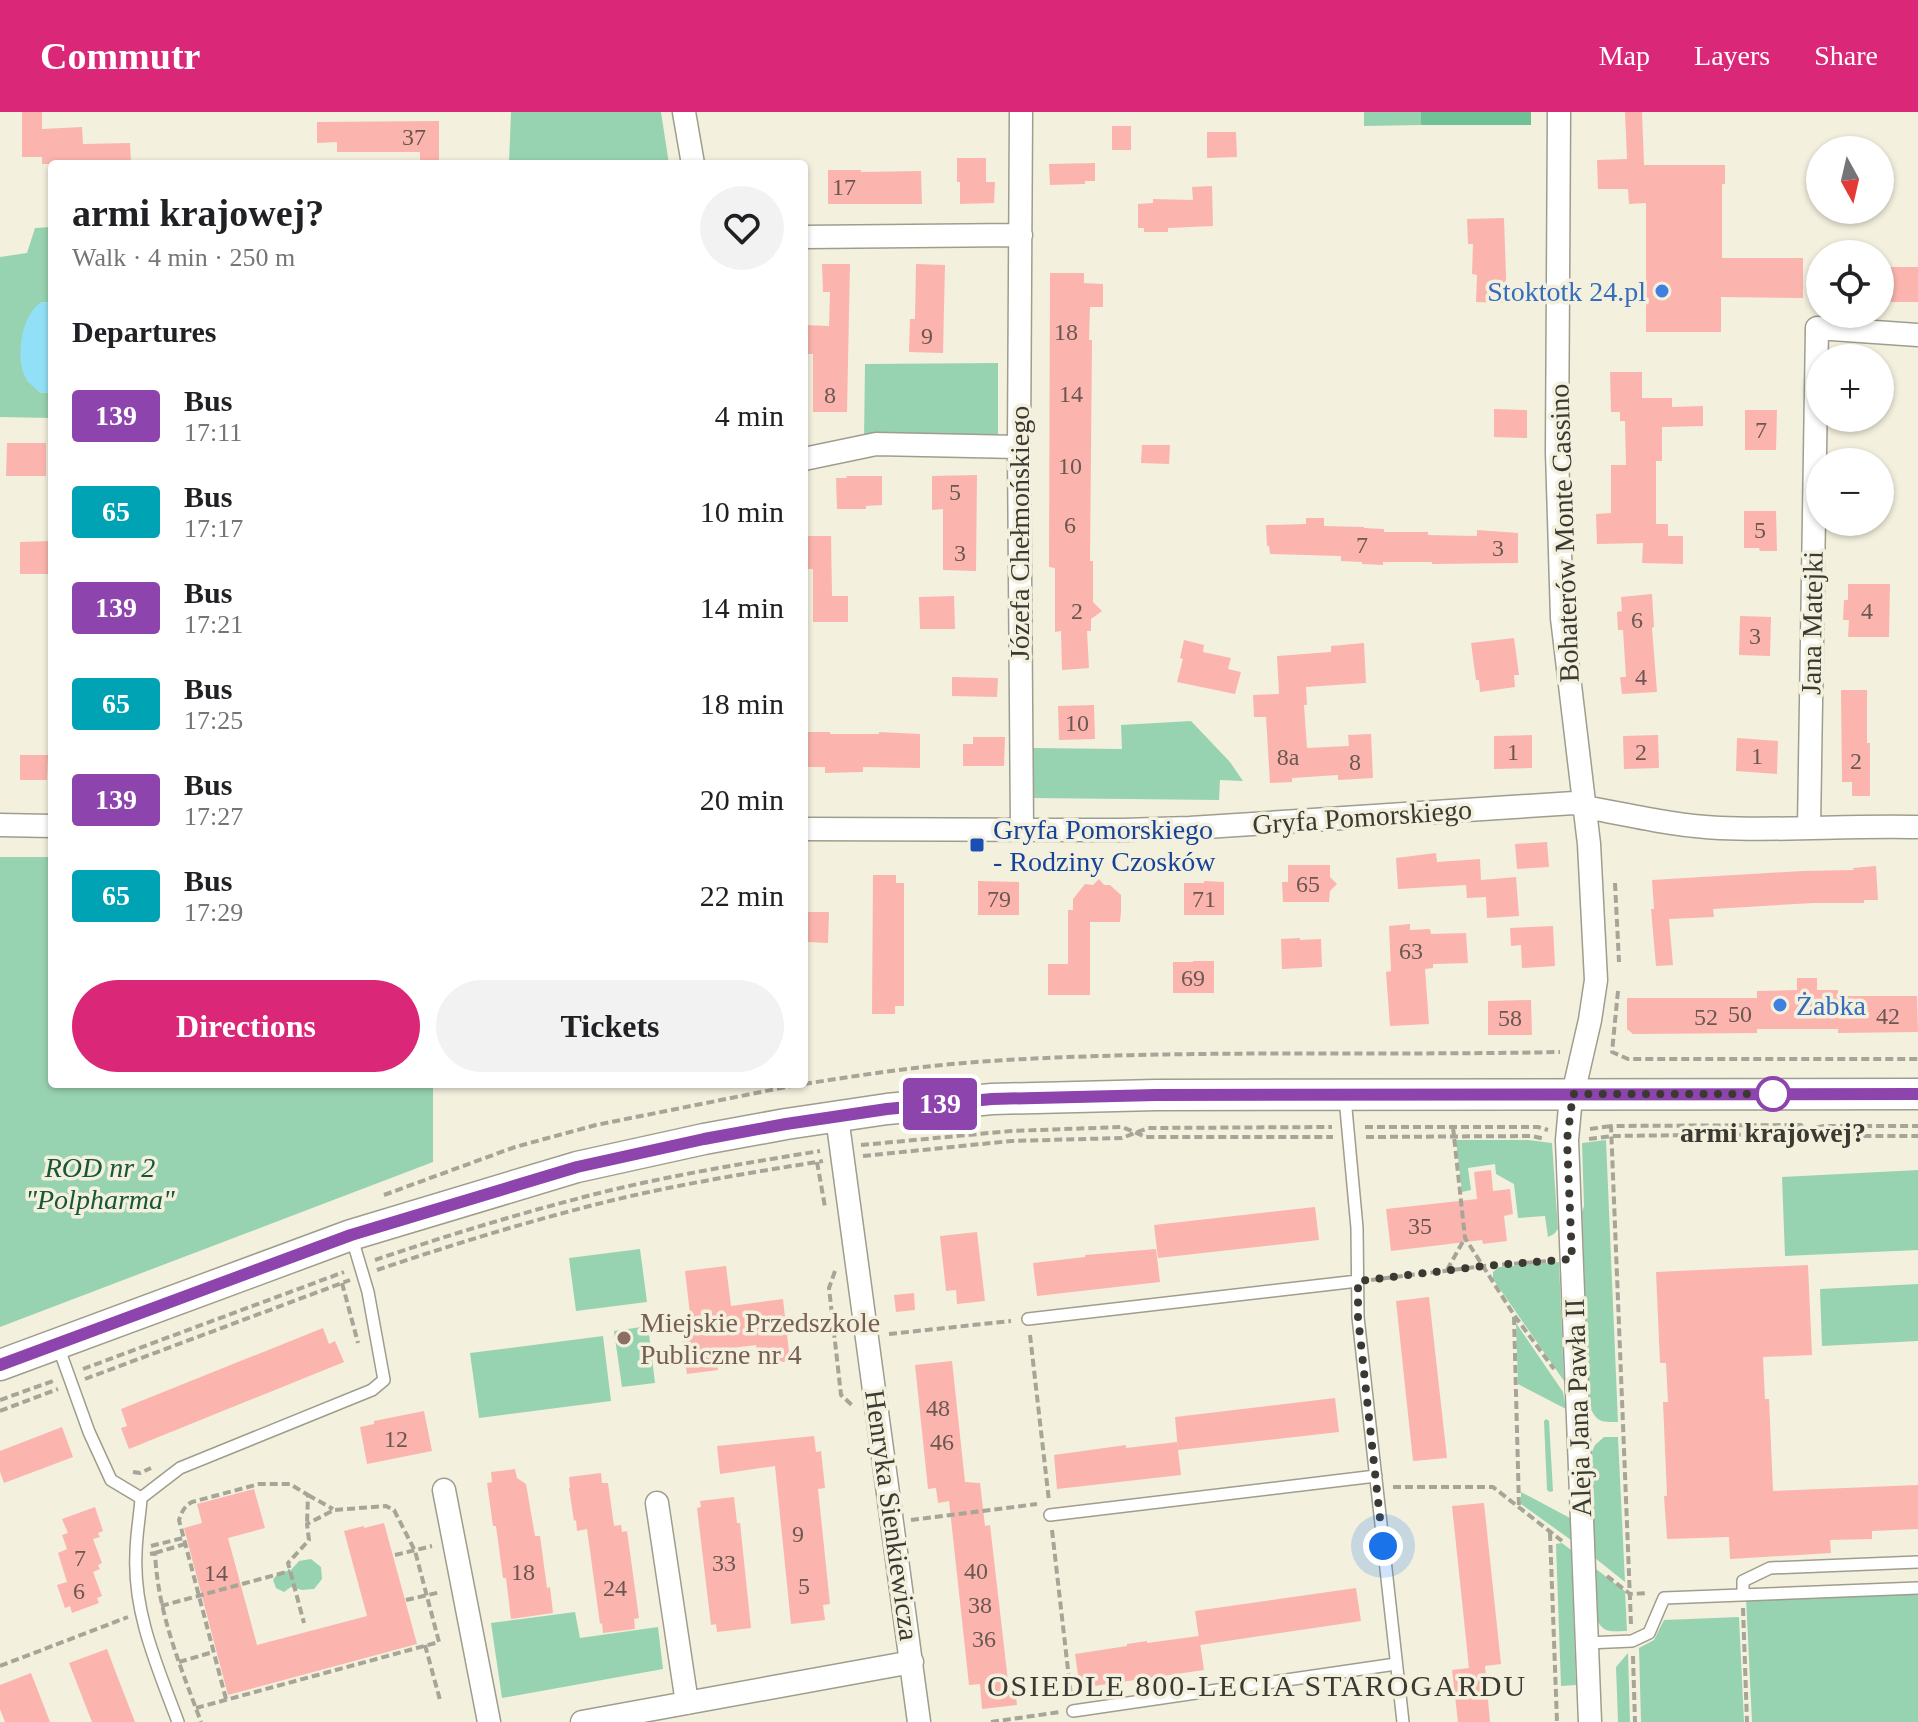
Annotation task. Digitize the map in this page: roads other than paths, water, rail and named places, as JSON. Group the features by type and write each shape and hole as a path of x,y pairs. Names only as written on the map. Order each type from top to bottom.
{"main road":[{"path":"0,1365 351,1235 577,1167 704,1139 887,1109 992,1099 1156,1095 1918,1094"}],"street":[{"path":"684,112 692,160"},
{"name":"Józefa Chełmońskiego","path":"1021,112 1019,447 1022,830"},
{"name":"Bohaterów Monte Cassino","path":"1559,112 1557,452 1562,618 1585,807 1596,980 1573,1094"},
{"path":"808,237 1021,235"},
{"name":"Jana Matejki","path":"1809,828 1817,328 1918,335"},
{"path":"808,458 876,444 1019,447"},
{"name":"Gryfa Pomorskiego","path":"808,829 1122,830 1574,803 1691,826 1763,829 1918,827"},
{"path":"0,825 48,826"},
{"name":"Aleja Jana Pawła II","path":"1573,1094 1567,1140 1590,1722"},
{"name":"Henryka Sienkiewicza","path":"837,1117 919,1722"},
{"path":"444,1490 489,1722"},
{"path":"657,1503 687,1703"},
{"path":"582,1722 912,1662"}],"lane":[{"path":"1345,1096 1357,1228 1358,1317 1403,1722"},
{"path":"178,1722 145,1633 141,1612 135,1556 141,1498 180,1468 372,1390 384,1380 371,1306 351,1235"},
{"path":"1028,1319 1358,1281"},
{"path":"57,1344 89,1432 111,1480 141,1498"},
{"path":"1050,1515 1376,1482"},
{"path":"1743,1595 1743,1581 1770,1568 1918,1562"},
{"path":"1587,1643 1632,1641 1649,1633 1664,1598 1918,1588"},
{"path":"1073,1711 1396,1664"}],"water":[{"path":"42,302 48,303 48,392 41,393 27,380 21,361 22,338 35,308"}],"place":[{"name":"Stoktotk 24.pl","path":"1662,291"},
{"name":"Gryfa Pomorskiego - Rodziny Czosków","path":"977,845"},
{"name":"Żabka","path":"1780,1005"},
{"name":"armi krajowej?","path":"1773,1094"},
{"name":"Miejskie Przedszkole Publiczne nr 4","path":"624,1338"}],"district":[{"name":"OSIEDLE 800-LECIA STAROGARDU","path":"1257,1685"}],"park label":[{"name":"ROD nr 2 \"Polpharma\"","path":"100,1183"}]}
